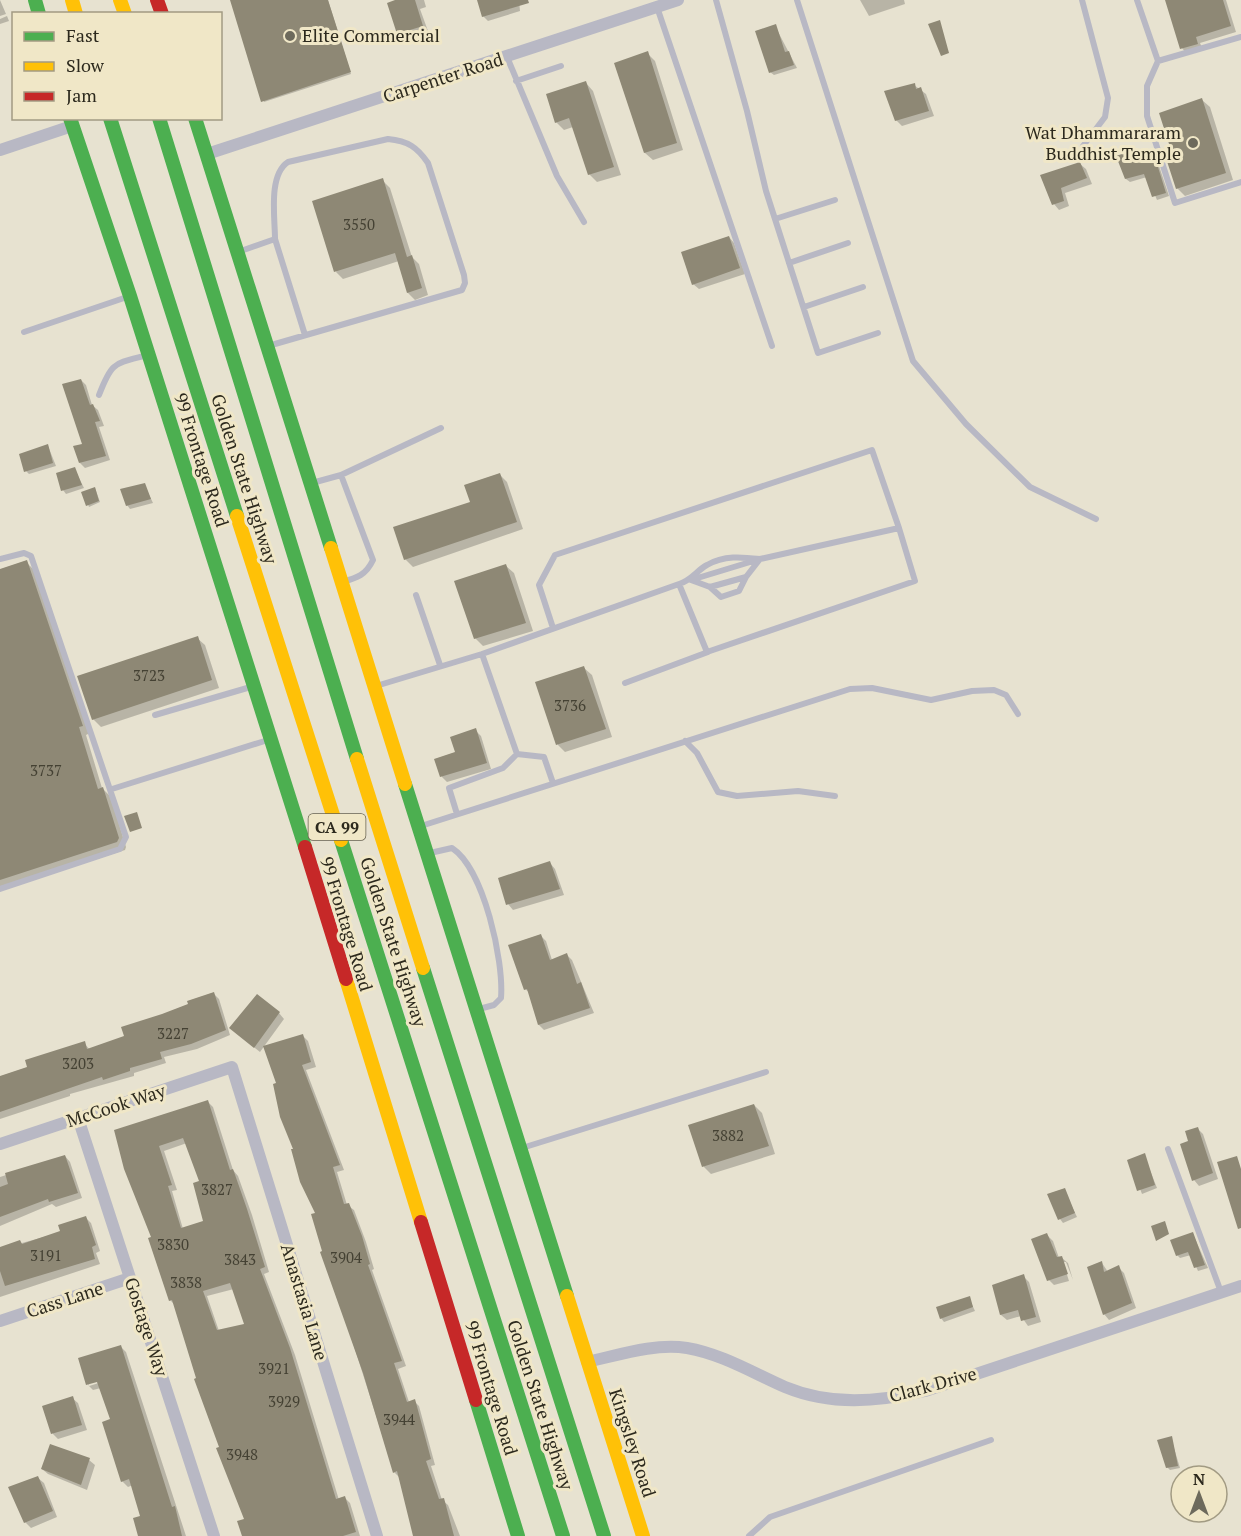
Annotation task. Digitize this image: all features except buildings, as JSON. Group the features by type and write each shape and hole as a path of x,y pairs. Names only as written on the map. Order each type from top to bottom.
{"main road":[{"name":"Golden State Highway","path":"111,120 563,1536"},
{"name":"Golden State Highway","path":"160,120 380,832 604,1536"},
{"path":"196,120 587,1362"},
{"name":"99 Frontage Road","path":"71,122 149,354 272,739 518,1536"},
{"name":"Kingsley Road","path":"587,1362 643,1536"}],"street":[{"name":"Carpenter Road","path":"207,154 678,0"},
{"path":"0,150 71,122"},
{"name":"McCook Way","path":"0,1144 232,1067"},
{"name":"Anastasia Lane","path":"232,1067 376,1536"},
{"name":"Gostage Way","path":"78,1118 214,1536"},
{"name":"Cass Lane","path":"0,1321 130,1278"},
{"name":"Clark Drive","path":"587,1362 662,1347 686,1348 725,1359 785,1387 812,1396 856,1401 895,1398 924,1391 1241,1286"}],"lane":[{"path":"716,0 775,219 818,353 878,333"},
{"path":"797,0 913,361 966,424 1030,487 1096,519"},
{"path":"1082,0 1108,98 1105,117 1083,146"},
{"path":"1137,0 1158,61 1148,86 1146,116 1175,203 1241,182"},
{"path":"657,7 772,346"},
{"path":"1158,61 1241,37"},
{"path":"507,57 557,176 584,222"},
{"path":"516,81 561,66"},
{"path":"267,346 462,290 465,283 464,274 428,163 417,148 404,141 388,139 288,162 281,166 276,179 275,239 305,335"},
{"path":"775,219 835,200"},
{"path":"237,252 275,239"},
{"path":"789,263 848,243"},
{"path":"804,307 863,287"},
{"path":"24,332 130,296"},
{"path":"99,395 108,370 118,363 149,354"},
{"path":"310,484 341,475 441,428"},
{"path":"553,628 539,585 555,555 872,450 915,581 625,683"},
{"path":"341,475 373,560 369,569 361,576 341,582"},
{"path":"375,686 482,654 691,580 760,560 899,528"},
{"path":"0,559 24,553 31,556 112,789 126,837 124,846 0,889"},
{"path":"691,580 707,565 736,556 760,560"},
{"path":"691,580 710,587 721,597 739,591 746,577 760,560"},
{"path":"710,587 746,577"},
{"path":"679,584 708,652"},
{"path":"416,595 440,665"},
{"path":"482,654 516,754"},
{"path":"155,715 255,686"},
{"path":"418,827 850,689 872,688 931,700 972,691 994,690 1006,695 1018,714"},
{"path":"112,789 272,739"},
{"path":"685,741 697,753 718,792 737,796 798,791 835,796"},
{"path":"516,754 544,757 553,783"},
{"path":"457,814 449,788 503,768 516,754"},
{"path":"427,854 453,848 463,855 472,867 499,951 503,980 501,998 494,1005 476,1010"},
{"path":"521,1148 766,1072"},
{"path":"1168,1149 1221,1293"},
{"path":"749,1536 770,1517 991,1440"}],"traffic: fast":[{"path":"35,0 38,12"},
{"path":"71,120 130,296 305,847"},
{"path":"111,120 237,516"},
{"path":"160,120 357,759"},
{"path":"196,120 331,548"},
{"path":"405,784 567,1296"},
{"path":"341,840 563,1536"},
{"path":"423,968 604,1536"},
{"path":"476,1400 518,1536"}],"traffic: slow":[{"path":"72,0 75,12"},
{"path":"120,0 124,12"},
{"path":"237,516 341,840"},
{"path":"331,548 405,784"},
{"path":"357,759 423,968"},
{"path":"346,979 421,1222"},
{"path":"567,1296 643,1536"}],"traffic: jam":[{"path":"157,0 161,12"},
{"path":"305,847 346,979"},
{"path":"421,1222 476,1400"}],"place":[{"name":"Elite Commercial","path":"290,36"},
{"name":"Wat Dhammararam Buddhist Temple","path":"1193,143"}]}
